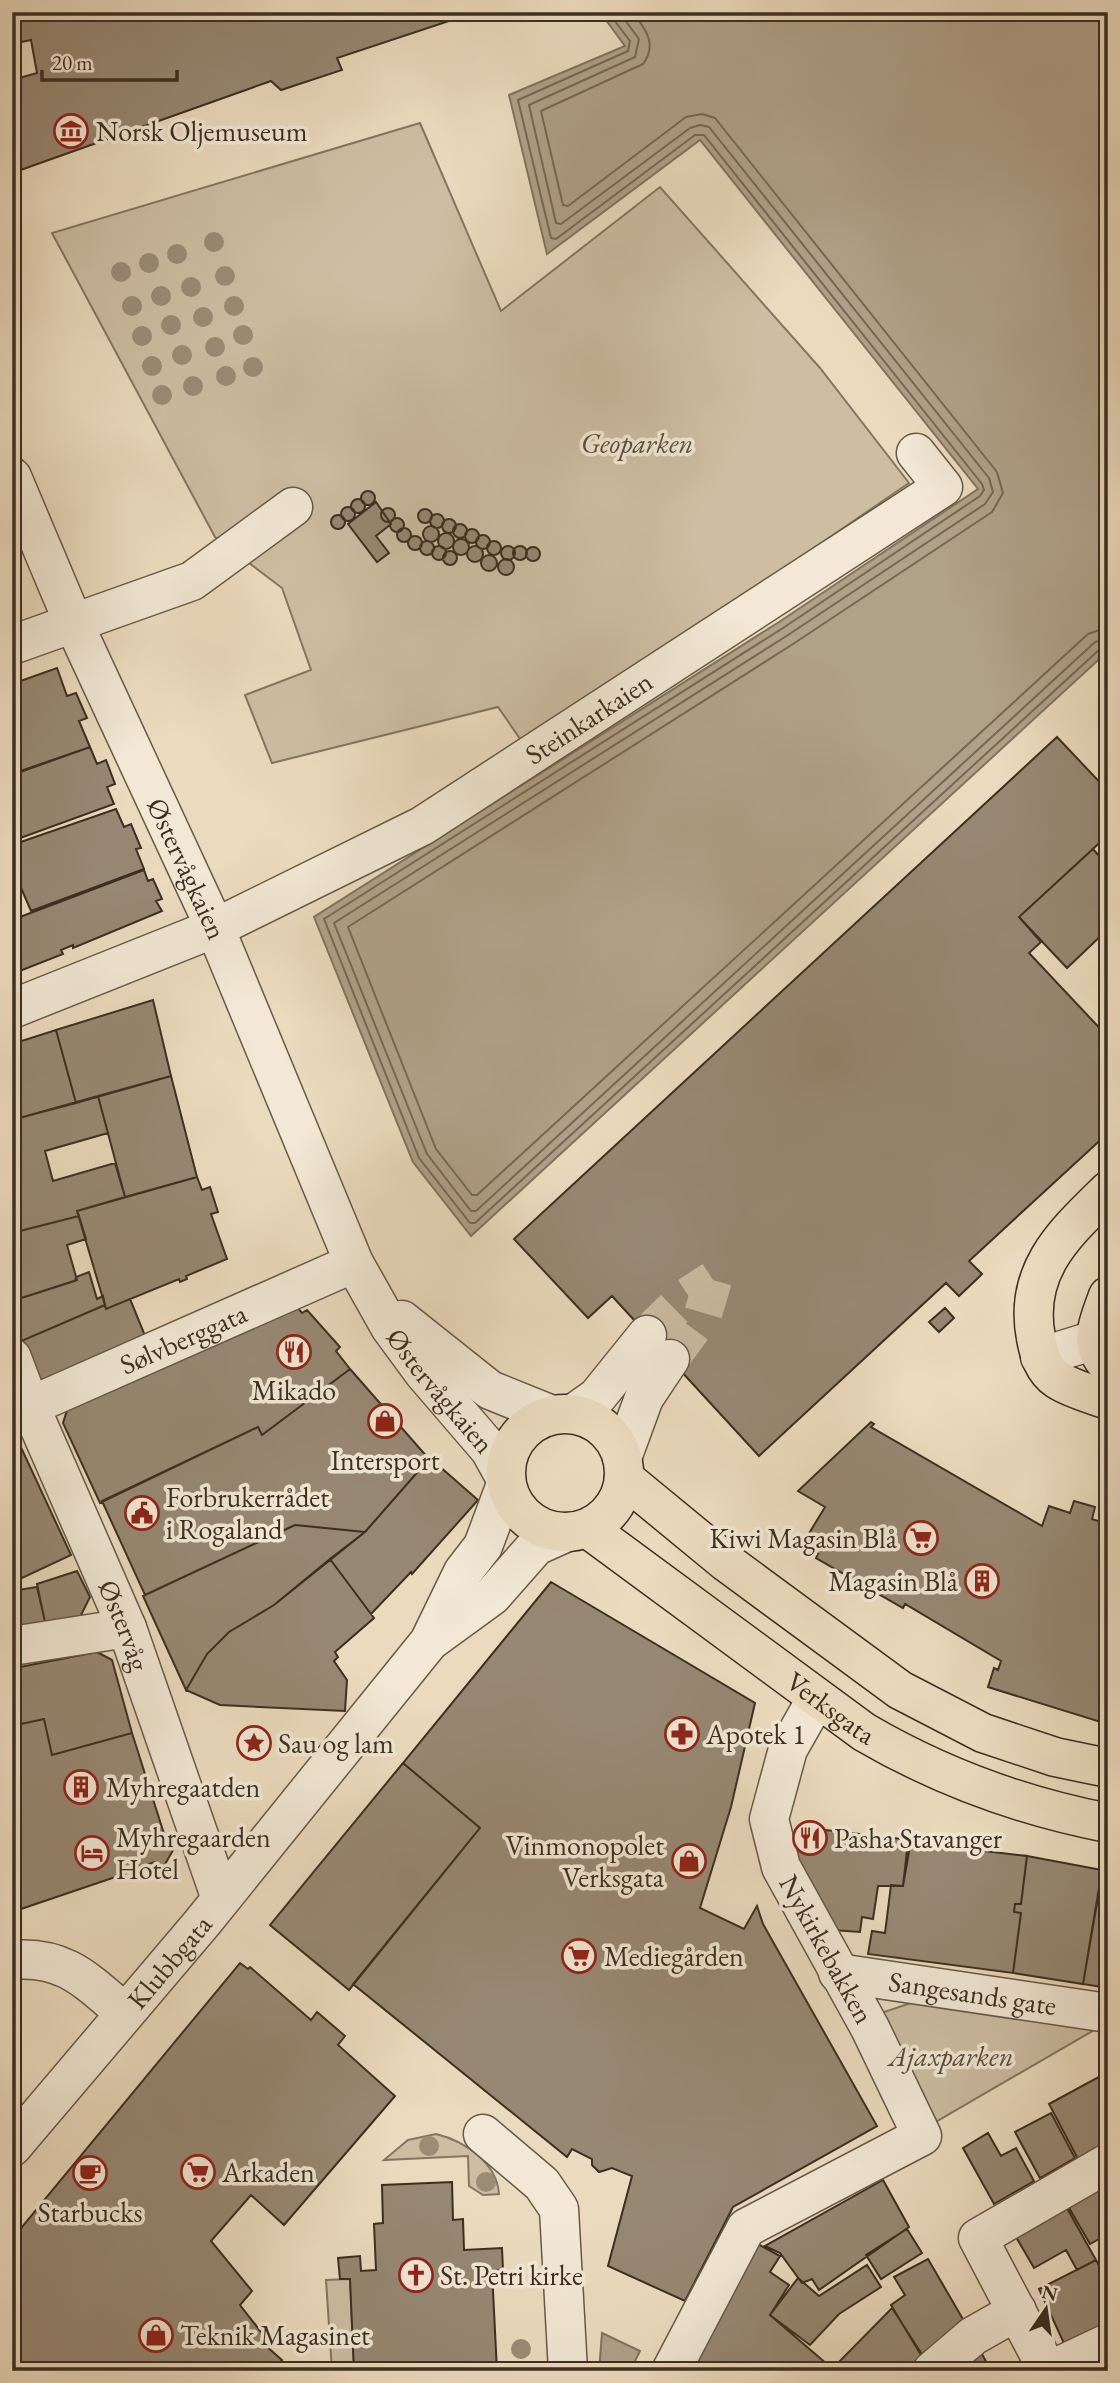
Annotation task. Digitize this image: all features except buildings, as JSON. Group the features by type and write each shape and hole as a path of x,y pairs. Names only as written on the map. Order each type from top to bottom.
{"main road":[{"path":"1108,1191 1062,1237 1049,1260 1032,1303 1040,1357 1056,1379 1108,1400"},
{"path":"1102,1352 1108,1296"},
{"path":"562,1415 590,1419 604,1428 616,1442 623,1468 612,1508 577,1530 547,1529 532,1522 520,1512 506,1483 507,1461 513,1444 530,1426 562,1415"},
{"name":"Verksgata","path":"623,1468 726,1562 900,1690 982,1733 1055,1757 1108,1768"},
{"name":"Verksgata","path":"577,1530 888,1746 958,1780 1038,1808 1108,1823"}],"street":[{"name":"Steinkarkaien","path":"12,1009 198,935 422,826 943,487 916,453"},
{"name":"Østervågkaien","path":"12,477 74,624 198,935 354,1263 390,1327 423,1373 491,1450 506,1483"},
{"path":"12,645 192,581 293,507"},
{"name":"Østervågkaien","path":"354,1263 375,1292 404,1321 466,1372 506,1399 562,1415"},
{"name":"Sølvberggata","path":"21,1410 354,1263"},
{"path":"562,1415 597,1397 659,1347 623,1468"},
{"path":"1040,1357 1102,1352"},
{"name":"Østervåg","path":"12,1358 21,1410 127,1628 221,1899"},
{"name":"Klubbgata","path":"12,2147 221,1899 429,1642 463,1572 483,1546 506,1483"},
{"name":"Klubbgata","path":"429,1642 492,1596 536,1546 577,1530"},
{"path":"12,1646 127,1628"},
{"name":"Nykirkebakken","path":"671,2371 746,2228 922,2136 870,2028 781,1867 769,1819 788,1749 817,1698"},
{"path":"12,1960 55,1962 82,1977 125,2013"},
{"name":"Sangesands gate","path":"838,1973 1108,2013"},
{"path":"483,2134 542,2184 559,2209 568,2371"},
{"path":"1108,2163 978,2238 1049,2371 1108,2343"},
{"path":"932,2371 973,2336 1017,2311"}],"green space":[{"name":"Geoparken","path":"420,123 501,311 660,187 820,368 909,483 525,746 498,707 272,763 245,695 311,670 282,588 215,537 52,233"},
{"name":"Ajaxparken","path":"911,2003 1098,2019 1096,2029 932,2124 880,2028 884,2012"},
{"path":"436,2134 458,2142 478,2155 492,2173 499,2194 483,2195 469,2186 468,2156 384,2160 408,2140"},
{"path":"350,2279 354,2371 332,2371 326,2280"}],"water":[{"path":"600,12 1108,12 1108,651 471,1236 413,1162 314,917 779,622 978,489 700,140 547,254 509,95 625,46"},
{"path":"602,2333 640,2351 630,2371 599,2371"}],"tunnel":[{"path":"647,1335 685,1298 713,1280"},
{"path":"670,1359 703,1314 713,1280"}],"place":[{"name":"Norsk Oljemuseum","path":"71,131"},
{"name":"Mikado","path":"294,1352"},
{"name":"Intersport","path":"385,1421"},
{"name":"Forbrukerrådet i Rogaland","path":"142,1513"},
{"name":"Kiwi Magasin Blå","path":"921,1538"},
{"name":"Magasin Blå","path":"982,1581"},
{"name":"Apotek 1","path":"682,1734"},
{"name":"Sau og lam","path":"254,1743"},
{"name":"Myhregaatden","path":"81,1787"},
{"name":"Pasha Stavanger","path":"810,1838"},
{"name":"Myhregaarden Hotel","path":"92,1853"},
{"name":"Vinmonopolet Verksgata","path":"689,1861"},
{"name":"Mediegården","path":"579,1956"},
{"name":"Arkaden","path":"198,2172"},
{"name":"Starbucks","path":"90,2173"},
{"name":"St. Petri kirke","path":"416,2275"},
{"name":"Teknik Magasinet","path":"156,2335"}]}
